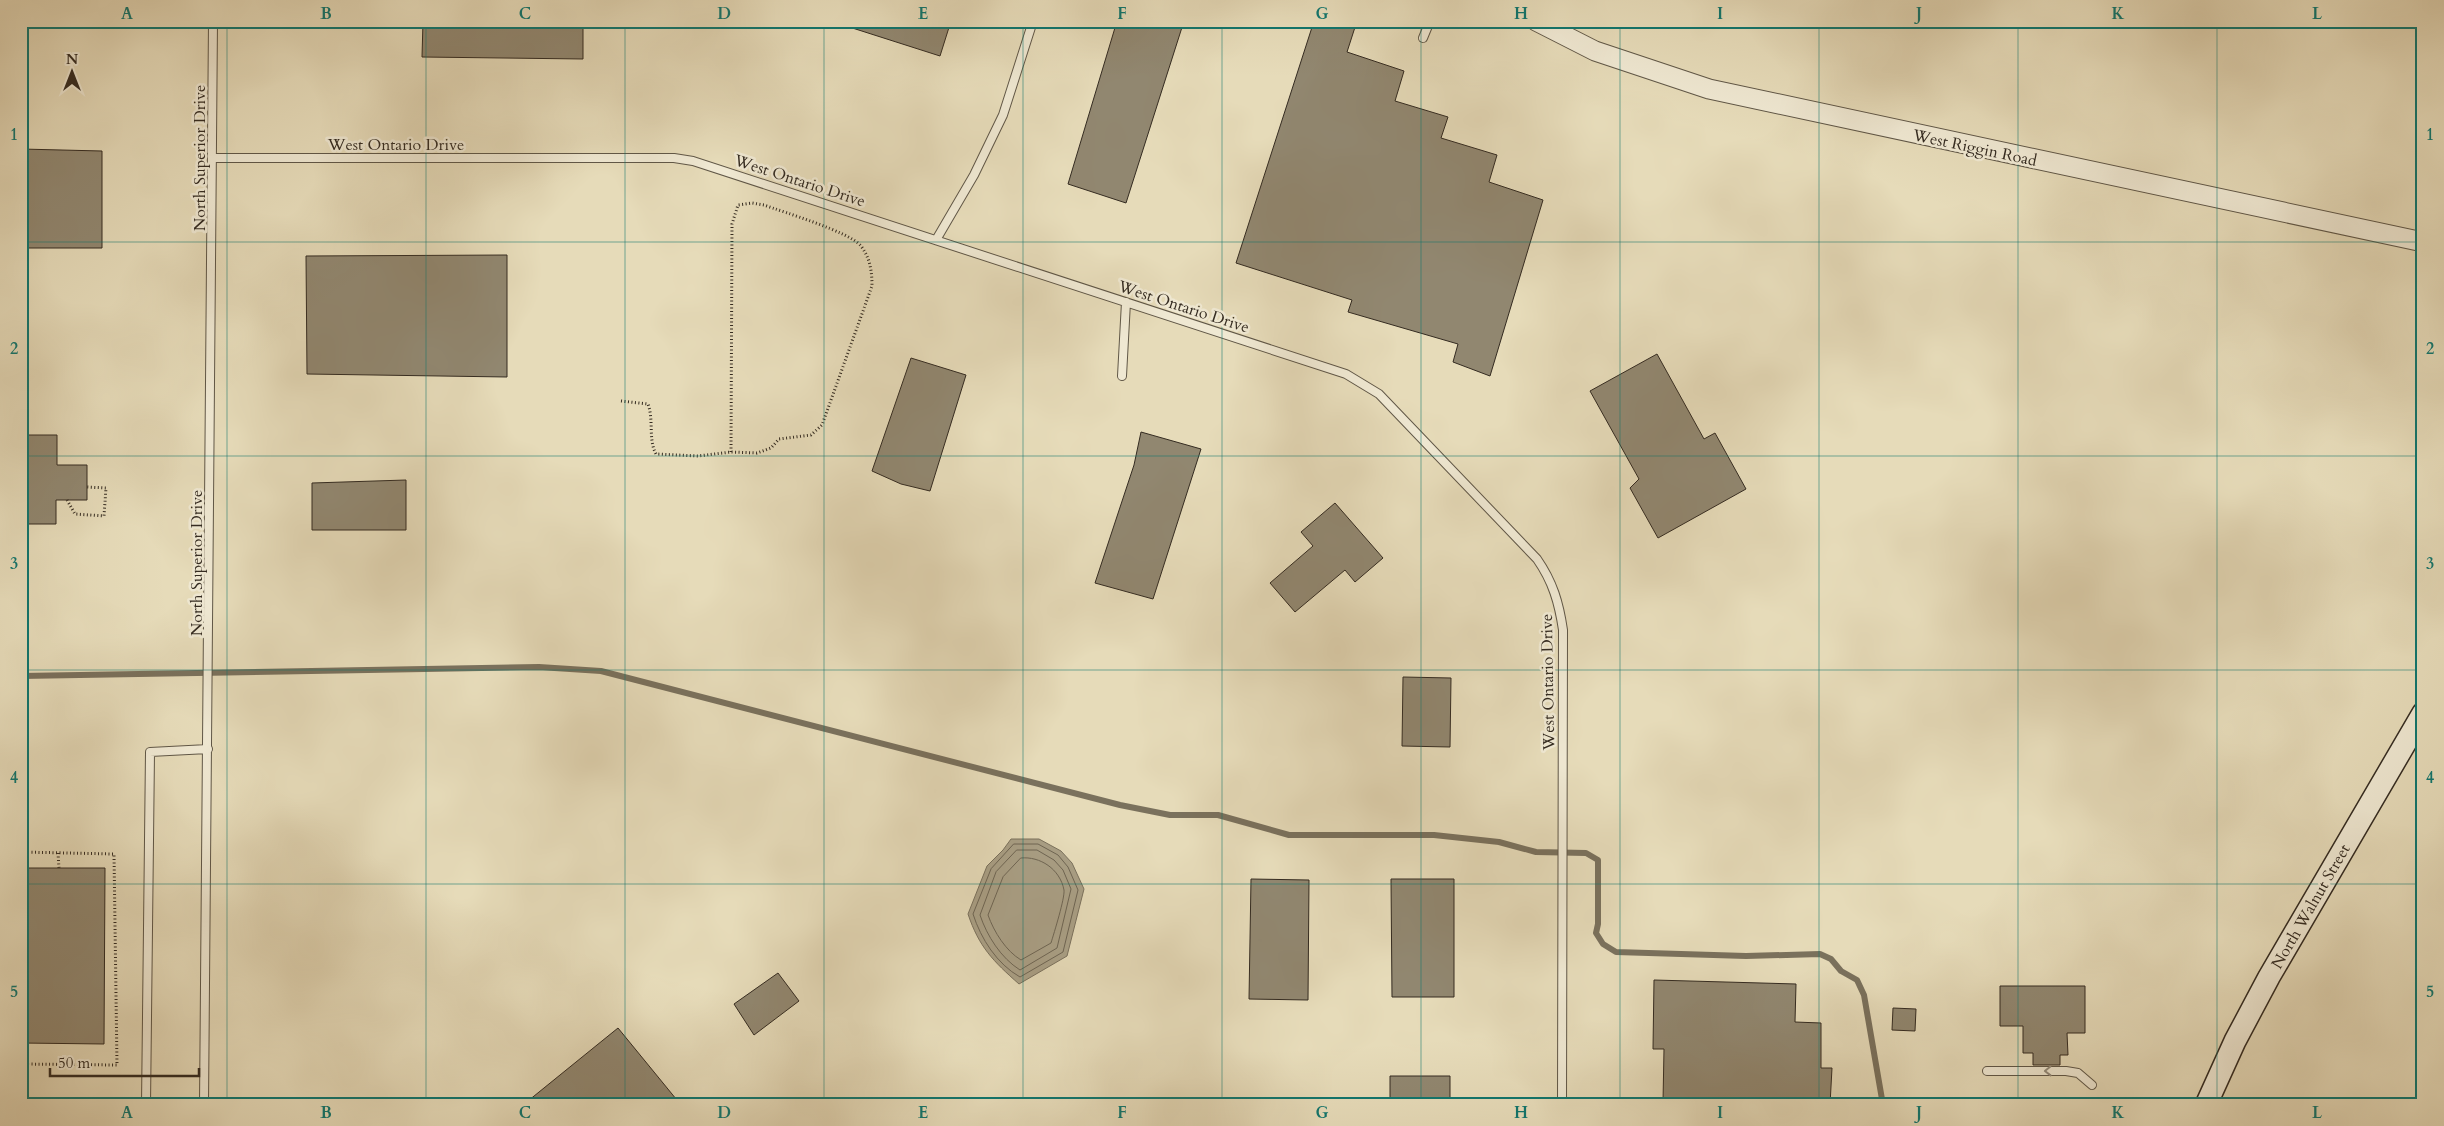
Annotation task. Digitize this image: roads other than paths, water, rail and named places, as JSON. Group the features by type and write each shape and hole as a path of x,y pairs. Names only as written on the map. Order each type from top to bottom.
{"main road":[{"name":"North Walnut Street","path":"2206,1105 2235,1041 2269,977 2423,713"}],"street":[{"name":"West Riggin Road","path":"1536,21 1595,51 1708,89 2423,242"}],"lane":[{"name":"North Superior Drive","path":"204,1105 213,21"},
{"path":"936,240 974,175 1003,115 1034,21"},
{"path":"1423,38 1430,21"},
{"name":"West Ontario Drive","path":"212,158 674,158 718,168 1346,374 1379,394 1537,560 1556,591 1563,630 1562,1105"},
{"path":"1122,376 1126,302"},
{"path":"146,1105 150,752 208,749"},
{"path":"1987,1071 2066,1071 2078,1073 2092,1085"}],"water":[{"path":"1011,839 1039,839 1061,851 1072,863 1084,889 1067,956 1019,984 982,945 968,914 987,866"}],"waterway":[{"path":"21,676 539,667 601,671 1120,805 1170,815 1218,815 1289,835 1434,835 1499,842 1536,852 1586,853 1598,860 1598,924 1596,933 1603,944 1616,952 1746,956 1820,954 1831,959 1841,971 1857,980 1864,995 1883,1105"}]}
